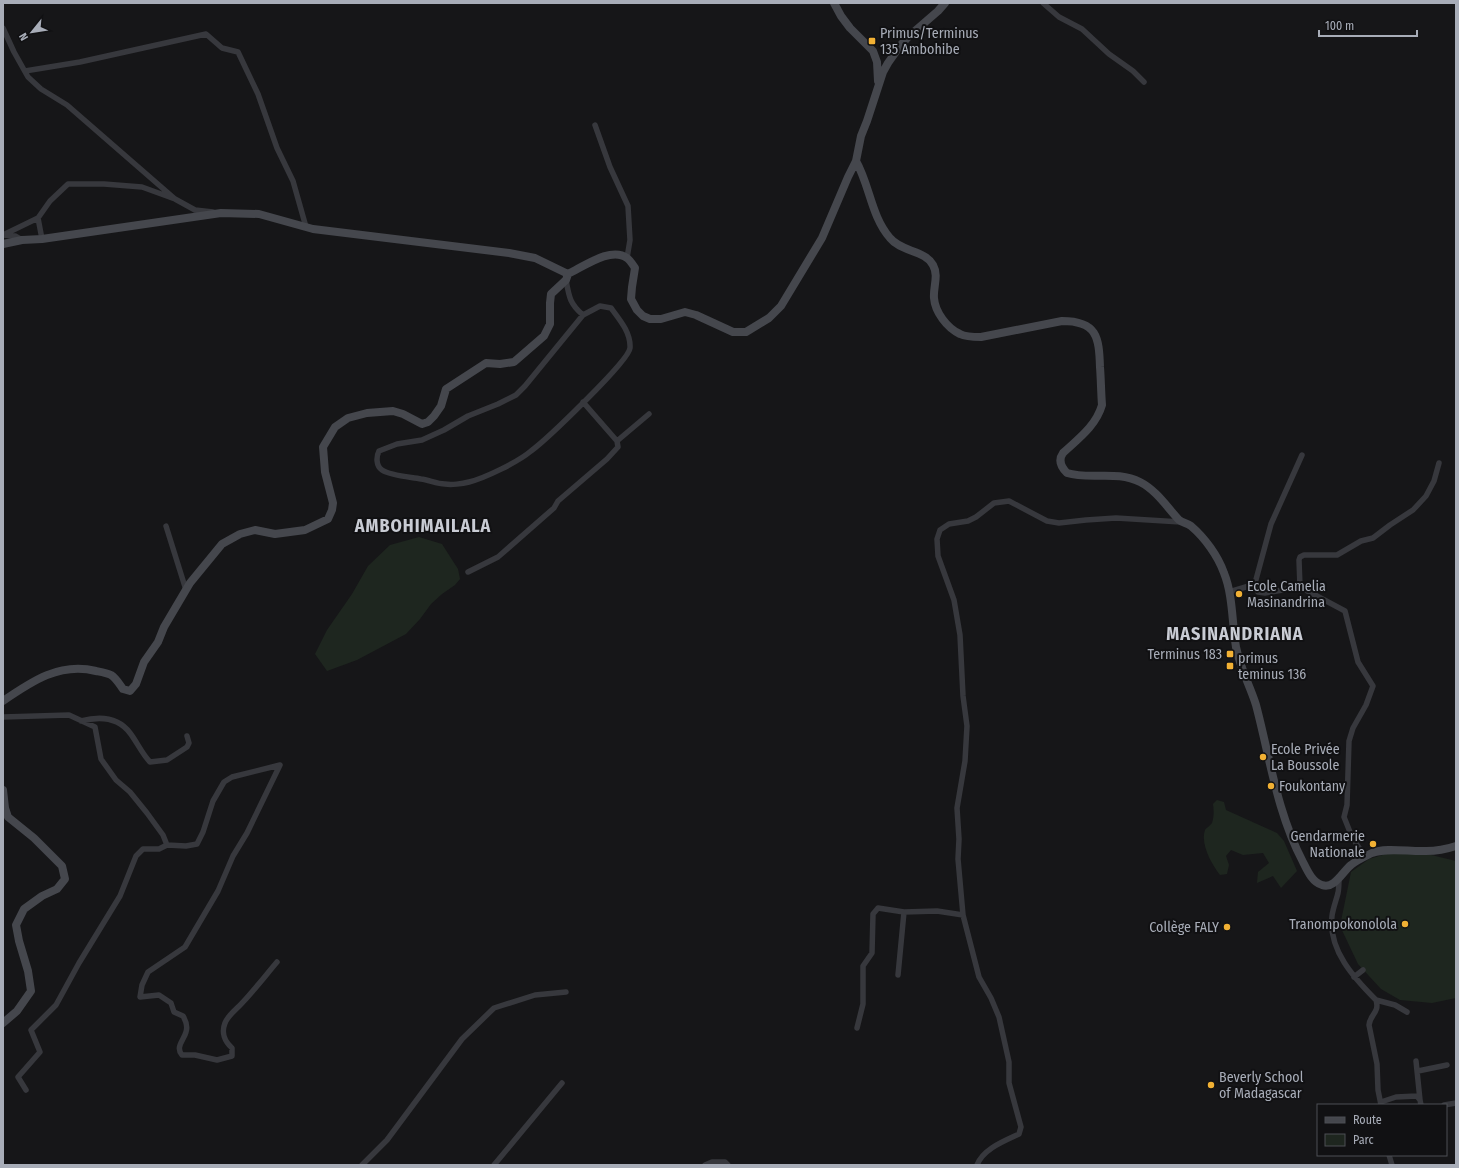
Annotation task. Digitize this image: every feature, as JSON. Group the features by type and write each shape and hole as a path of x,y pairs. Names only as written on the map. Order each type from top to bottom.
{"street":[{"path":"834,3 850,28 873,51 877,62 878,86"},
{"path":"3,701 34,680 60,670 71,668 86,669 112,675 123,690 130,691 136,684 144,662 158,642 164,627 190,583 222,544 240,534 255,530 276,534 305,530 328,519 333,504 325,472 323,447 335,427 348,418 367,413 393,410 422,424 428,422 441,406 446,389 486,363 500,364 514,362 544,336 550,324 550,304 552,294 567,277 607,254 616,254 627,258 635,268 632,299 637,310 643,316 650,319 661,319 685,312 696,315 733,332 746,332 769,318 781,306 822,238 856,161 859,141 868,120 878,86 888,63 900,46 938,12 945,3"},
{"path":"1043,3 1059,17 1082,29 1109,54 1133,71 1144,82"},
{"path":"3,28 28,77 41,89 67,104 175,199"},
{"path":"25,71 80,62 206,34 222,48 238,52 258,94 278,148 293,181 306,227"},
{"path":"596,125 610,167 628,206 630,240 627,258"},
{"path":"856,161 863,173 878,219 890,238 899,246 926,258 934,266 934,297 936,307 946,323 954,331 969,337 980,337 1062,321 1078,322 1090,329 1095,334 1099,346 1102,405 1094,422 1061,456 1060,463 1062,468 1067,473 1077,476 1109,475 1127,477 1139,481 1152,489 1181,522"},
{"path":"3,235 38,218 50,201 68,184 104,184 142,187 175,199 195,210 221,214"},
{"path":"3,244 22,240 42,239 221,214 259,214 306,227 509,253 535,258 567,277"},
{"path":"38,218 42,239"},
{"path":"3,235 15,236 22,240"},
{"path":"567,277 568,296 574,308 583,315"},
{"path":"600,306 611,308 629,337 630,350 621,363 583,402 530,452 497,471 468,483 445,484 420,478 400,476 382,470 378,465 377,456 379,451 396,444 422,440 444,430 468,416 516,395 583,315 600,306"},
{"path":"468,572 498,557 554,508 558,501 608,459 618,447 616,441 583,402"},
{"path":"616,441 649,414"},
{"path":"1254,587 1271,524 1302,455"},
{"path":"1300,587 1300,557 1337,555 1361,541 1372,538 1413,510 1426,496 1434,481 1439,463"},
{"path":"977,1165 979,1158 992,1148 1019,1134 1021,1127 1009,1083 1009,1062 999,1017 991,998 979,977 963,915 959,871 957,808 965,761 967,726 963,696 960,635 954,600 938,556 937,539 940,530 949,524 976,518 994,503 1009,501 1047,521 1059,523 1116,518 1181,522 1190,525 1217,557 1225,574 1239,658 1256,707 1278,800 1288,832 1305,866 1314,880 1324,886 1328,886 1351,865 1376,852 1427,852 1456,846"},
{"path":"166,526 186,590"},
{"path":"1229,592 1249,586 1254,587 1258,592 1265,593 1300,587 1345,611 1358,662 1374,686 1366,705 1353,728 1349,741 1346,805 1344,817 1352,837 1365,857"},
{"path":"3,717 68,715 95,727 101,759 116,780 130,792 147,813 163,835 167,845"},
{"path":"81,721 95,717 114,720 130,733 150,762 167,760 188,747 189,743 187,736"},
{"path":"26,1090 18,1077 40,1052 31,1030 56,1006 79,962 120,896 136,856 143,849 159,849 167,845 186,846 197,844 203,832 213,800 224,782 232,777 280,765 233,856 218,890 185,947 148,972 142,985 140,996 159,995 171,1003 174,1012 183,1016 186,1022 187,1031 179,1047 182,1055 195,1055 217,1060 232,1056 232,1048 226,1043 223,1031 227,1019 277,962"},
{"path":"3,790 5,808 8,816 34,838 62,866 65,879 57,889 42,896 24,909 16,925 18,941 28,971 31,991 17,1011 5,1020"},
{"path":"1339,877 1338,891 1332,916 1332,935 1337,948 1354,977 1376,1000 1378,1009 1370,1019 1369,1024 1377,1064 1378,1090 1381,1104 1396,1097 1417,1096 1421,1103"},
{"path":"857,1028 862,1004 863,966 872,954 873,914 878,908 904,912 937,911 963,915"},
{"path":"898,975 904,912"},
{"path":"1354,977 1363,970"},
{"path":"362,1165 386,1140 462,1039 494,1008 535,995 566,992"},
{"path":"1376,1000 1395,1005 1407,1012"},
{"path":"1416,1061 1421,1103"},
{"path":"1418,1071 1447,1064"},
{"path":"494,1165 562,1083"},
{"path":"705,1165 712,1162 725,1162 728,1165"}],"green space":[{"path":"419,537 442,544 458,569 460,579 455,585 431,604 406,634 357,660 327,671 315,654 327,630 352,594 368,566 390,545"},
{"path":"1217,800 1224,802 1226,810 1277,833 1284,841 1297,871 1281,888 1273,876 1257,883 1258,872 1269,863 1263,853 1243,855 1231,850 1226,856 1229,865 1227,874 1220,875 1217,871 1205,848 1204,836 1205,830 1212,823 1214,814 1213,804"},
{"path":"1393,852 1423,853 1456,861 1456,998 1432,1003 1400,1000 1381,989 1358,964 1340,926 1351,872 1369,859"}],"place":[{"name":"Primus/Terminus 135 Ambohibe","path":"872,41"},
{"name":"Ecole Camelia Masinandrina","path":"1239,594"},
{"name":"Terminus 183","path":"1230,654"},
{"name":"primus teminus 136","path":"1230,666"},
{"name":"Ecole Privée La Boussole","path":"1263,757"},
{"name":"Foukontany","path":"1271,786"},
{"name":"Gendarmerie Nationale","path":"1373,844"},
{"name":"Tranompokonolola","path":"1405,924"},
{"name":"Collège FALY","path":"1227,927"},
{"name":"Beverly School of Madagascar","path":"1211,1085"}],"district":[{"name":"AMBOHIMAILALA","path":"423,526"},
{"name":"MASINANDRIANA","path":"1235,634"}]}
